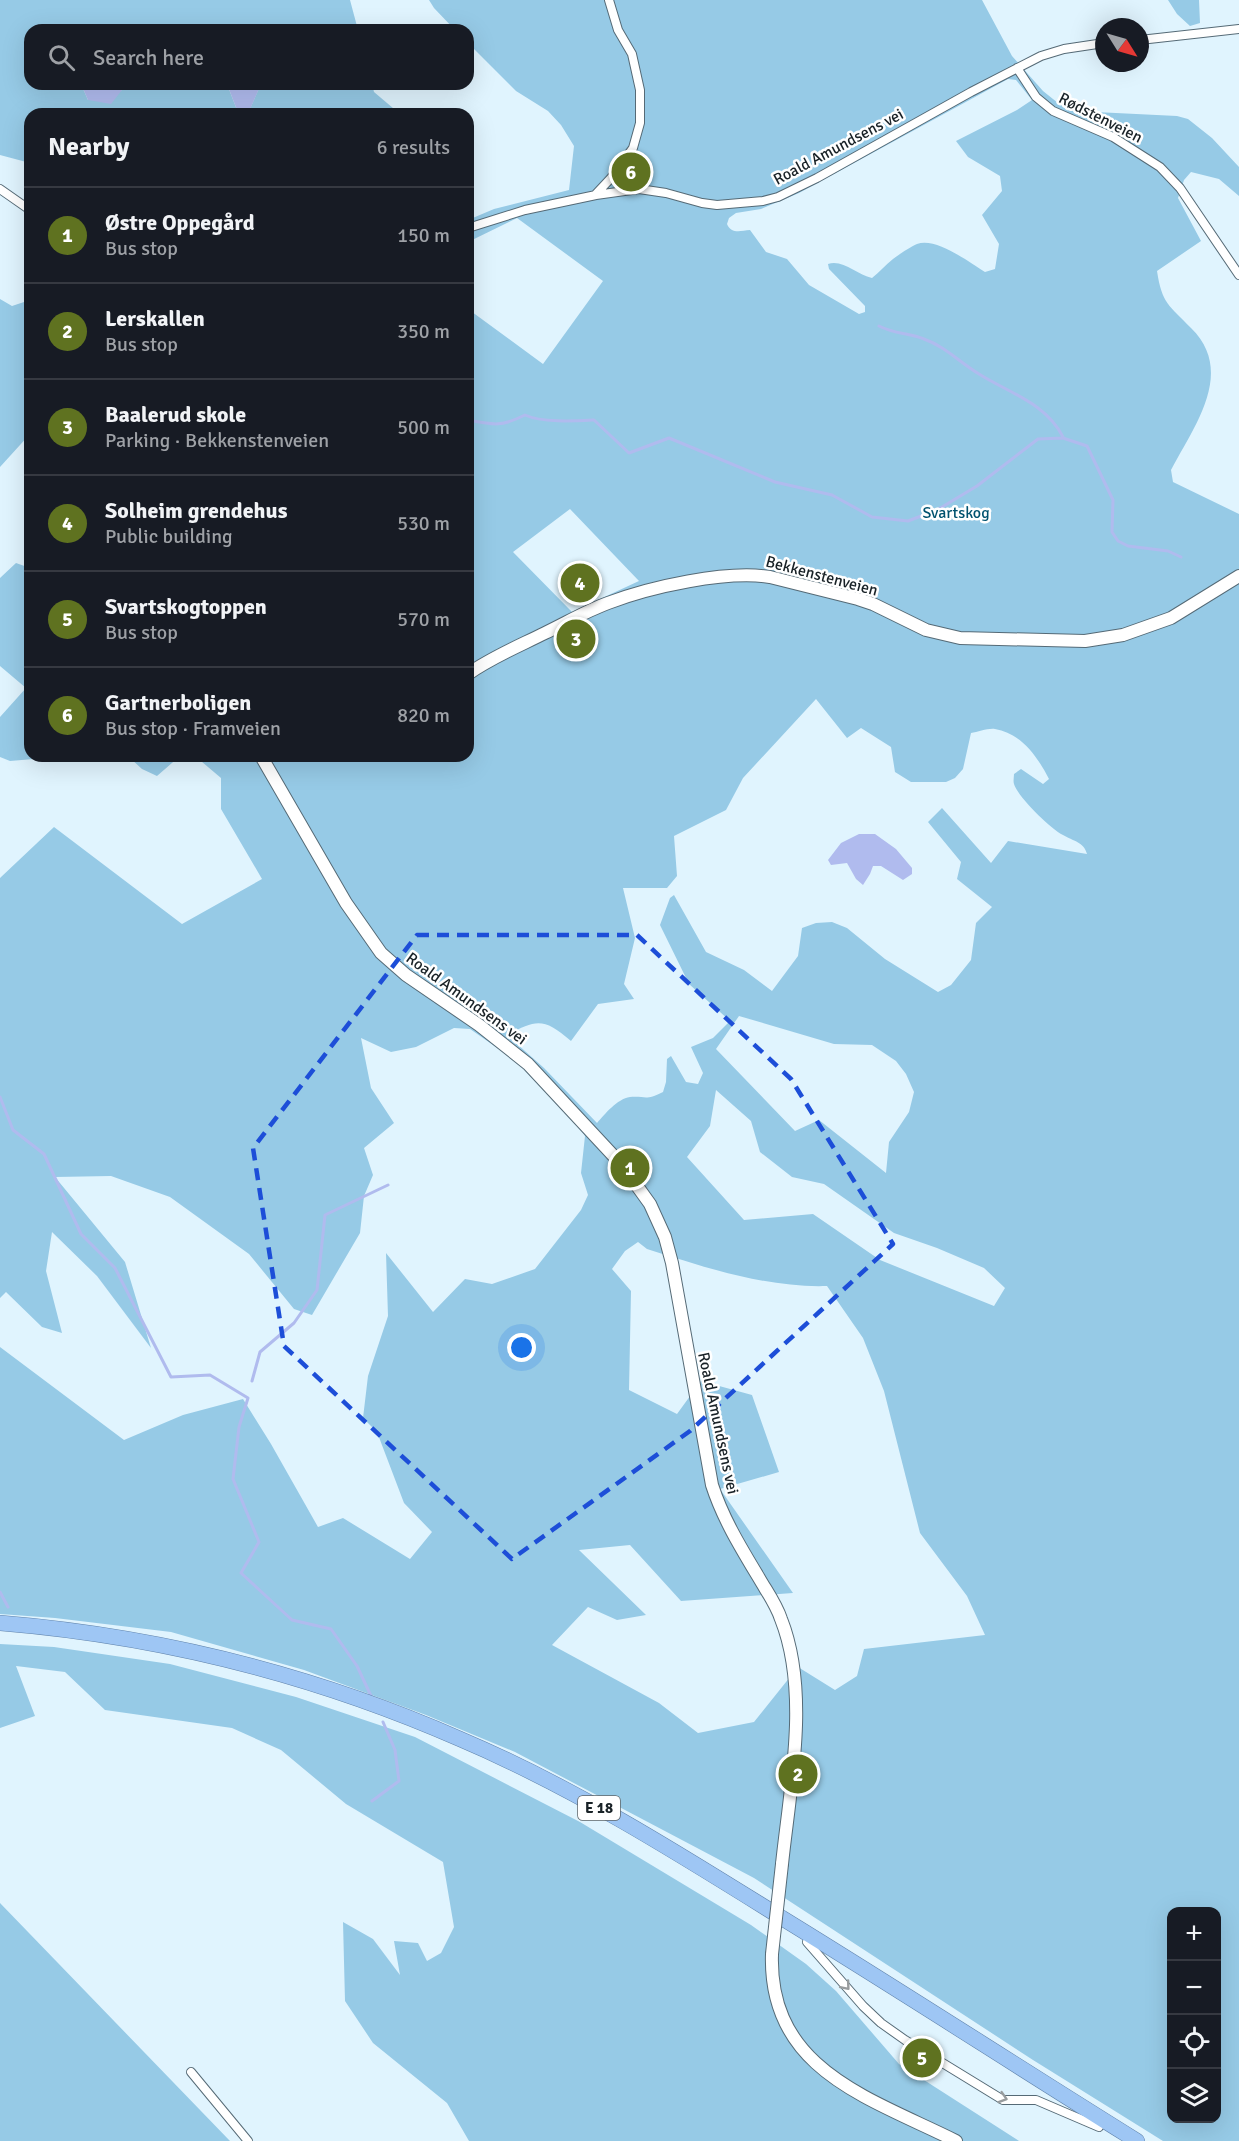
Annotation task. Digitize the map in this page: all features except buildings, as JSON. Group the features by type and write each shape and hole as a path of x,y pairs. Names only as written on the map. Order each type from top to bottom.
{"highway":[{"name":"E 18","path":"0,1623 85,1632 213,1656 361,1700 460,1738 539,1776 640,1831 1137,2141"},
{"name":"E 18","path":"0,1631 39,1634 120,1646 212,1664 304,1690 416,1729 512,1772 598,1816 807,1942 1121,2141"}],"main road":[{"name":"Bekkenstenveien","path":"474,670 501,654 607,603 652,590 728,576 770,577 858,599 927,630 948,636 1085,641 1123,635 1171,618 1239,576"},
{"name":"Roald Amundsens vei","path":"264,762 346,903 381,953 405,975 479,1025 528,1064 622,1165 643,1192 656,1215 666,1238 674,1272 712,1485 723,1516 782,1620 791,1655 795,1686 795,1731 772,1954 773,1983 780,2010 798,2044 814,2062 851,2088 956,2141"}],"street":[{"path":"596,195 633,148 640,123 640,90 632,54 618,30 609,0"},
{"path":"1149,39 1239,30"},
{"name":"Roald Amundsens vei","path":"474,226 506,214 596,195 649,189 702,203 732,205 778,197 817,178 1017,68 1053,52 1095,45"},
{"name":"Rødstenveien","path":"1017,68 1036,97 1053,111 1113,137 1160,167 1180,188 1239,276"},
{"path":"0,189 24,206"},
{"path":"807,1942 863,2006 881,2023 905,2040 1003,2100 1036,2100 1099,2127"},
{"path":"191,2072 248,2141"}],"highlighted area":[{"path":"417,935 637,935 791,1079 893,1244 690,1431 512,1559 284,1346 253,1148"}],"green space":[{"path":"0,0 350,0 356,24 24,24 24,90 84,90 88,100 122,90 229,90 236,108 24,108 24,161 0,155"},
{"name":"Svartskog","path":"429,0 982,0 1012,56 1043,91 1058,103 1075,111 1177,116 1188,119 1212,138 1239,167 1239,196 1219,179 1191,172 1184,180 1178,198 1201,241 1157,271 1164,297 1204,345 1210,363 1211,381 1206,399 1171,470 1173,482 1239,514 1239,2141 1163,2141 1033,2060 754,1878 515,1752 426,1715 304,1670 171,1632 0,1614 0,1347 124,1440 183,1415 243,1399 318,1527 343,1518 410,1559 432,1532 404,1503 377,1432 363,1418 368,1376 388,1316 386,1253 433,1312 465,1279 492,1284 535,1269 581,1210 588,1195 581,1173 585,1136 578,1125 516,1061 470,1029 454,1028 416,1047 391,1052 361,1038 371,1088 394,1123 364,1148 373,1175 364,1196 360,1233 312,1315 294,1309 249,1254 170,1197 111,1176 55,1177 125,1262 151,1348 97,1276 52,1232 46,1271 62,1333 42,1327 6,1292 0,1298 0,878 54,827 182,924 262,879 221,809 221,778 202,762 474,762 474,313 543,364 603,281 517,218 474,239 474,217 494,209 569,190 574,146 561,125 548,111 516,91 474,49 474,24 449,24","holes":["1008,79 1016,80 1032,100 956,141 968,157 1000,176 1002,191 982,215 999,244 995,269 985,272 943,247 925,243 917,244 902,253 872,278 845,265 828,264 829,269 865,306 865,312 859,314 809,285 787,259 766,252 750,230 733,231 727,224 729,218 736,213 761,209 799,193","570,509 639,581 572,612 513,552","816,699 847,738 861,728 891,747 895,772 911,782 946,782 955,778 963,769 971,733 995,729 1013,736 1034,754 1049,779 1043,784 1021,769 1014,774 1017,790 1043,819 1063,835 1081,844 1087,854 1008,841 991,863 942,808 928,822 961,862 957,879 992,907 976,923 971,960 951,985 938,992 885,959 847,928 832,922 816,923 802,928 798,956 772,991 744,970 706,952 674,895 670,898 660,925 689,984 730,1021 713,1038 691,1047 703,1073 698,1084 686,1082 671,1056 667,1059 663,1092 649,1097 625,1098 612,1107 597,1123 544,1068 507,1035 526,1026 540,1023 554,1028 571,1041 598,1004 634,999 624,984 635,938 623,888 667,888 677,876 674,836 726,810 743,778","739,1016 834,1044 872,1045 896,1061 906,1074 914,1092 909,1112 889,1142 886,1173 819,1120 795,1131 716,1049","716,1090 751,1121 760,1152 792,1177 824,1184 894,1233 984,1268 1005,1288 994,1306 880,1260 813,1214 744,1220 687,1157 710,1126","638,1242 647,1249 736,1275 781,1284 827,1286 863,1338 884,1391 920,1533 967,1596 985,1635 864,1649 857,1676 835,1690 798,1667 754,1722 698,1733 659,1703 552,1645 588,1607 617,1620 646,1615 579,1550 630,1545 681,1601 793,1593 720,1489 779,1472 752,1395 701,1381 677,1414 629,1390 631,1291 612,1269 625,1251"]},
{"path":"1168,0 1199,0 1200,23 1190,26 1177,14"},
{"path":"258,90 374,90 393,108 250,108"},
{"path":"0,299 12,306 24,302 24,441 0,467"},
{"path":"16,563 24,566 24,686 0,666 0,578"},
{"path":"24,690 24,760 10,761 0,757 0,717"},
{"path":"134,762 173,762 157,776 142,769"},
{"path":"0,1644 54,1647 170,1664 296,1697 415,1737 580,1822 751,1925 806,1964 836,1991 899,2064 1019,2141 469,2141 447,2103 373,2043 345,2001 343,1922 373,1939 400,1975 394,1941 418,1943 427,1961 441,1953 454,1927 443,1862 346,1804 281,1750 232,1728 105,1710 65,1672 16,1666 35,1716 0,1728"},
{"path":"0,1903 230,2141 0,2141"}],"shaded area":[{"path":"84,90 122,90 111,104 88,100"},
{"path":"229,90 258,90 251,108 236,108"},
{"path":"859,834 875,834 896,849 912,868 912,874 903,880 881,866 873,866 863,885 856,879 847,863 831,865 828,860 841,843"}],"waterway":[{"path":"879,326 890,331 918,337 939,346 979,374 1037,407 1056,425 1063,437"},
{"path":"474,421 497,424 510,422 525,415 549,420 594,420 629,453 669,438 775,482 832,495 872,517 908,521 937,510 977,486 1038,439 1063,438 1087,446 1113,500 1112,532 1118,541 1128,546 1168,551 1181,557"},
{"path":"0,1097 13,1130 44,1154 81,1234 115,1268 171,1377 210,1375 248,1398 239,1427 233,1479 259,1542 241,1573 292,1620 331,1629 357,1666 372,1698"},
{"path":"252,1381 260,1352 294,1323 317,1290 325,1215 388,1185"},
{"path":"0,1592 8,1607"},
{"path":"372,1801 399,1781 395,1750 383,1722"}],"place":[{"name":"Gartnerboligen","path":"631,172"},
{"name":"Solheim grendehus","path":"580,583"},
{"name":"Baalerud skole","path":"576,639"},
{"name":"Østre Oppegård","path":"630,1168"},
{"name":"Lerskallen","path":"798,1774"},
{"name":"Svartskogtoppen","path":"922,2058"}]}
